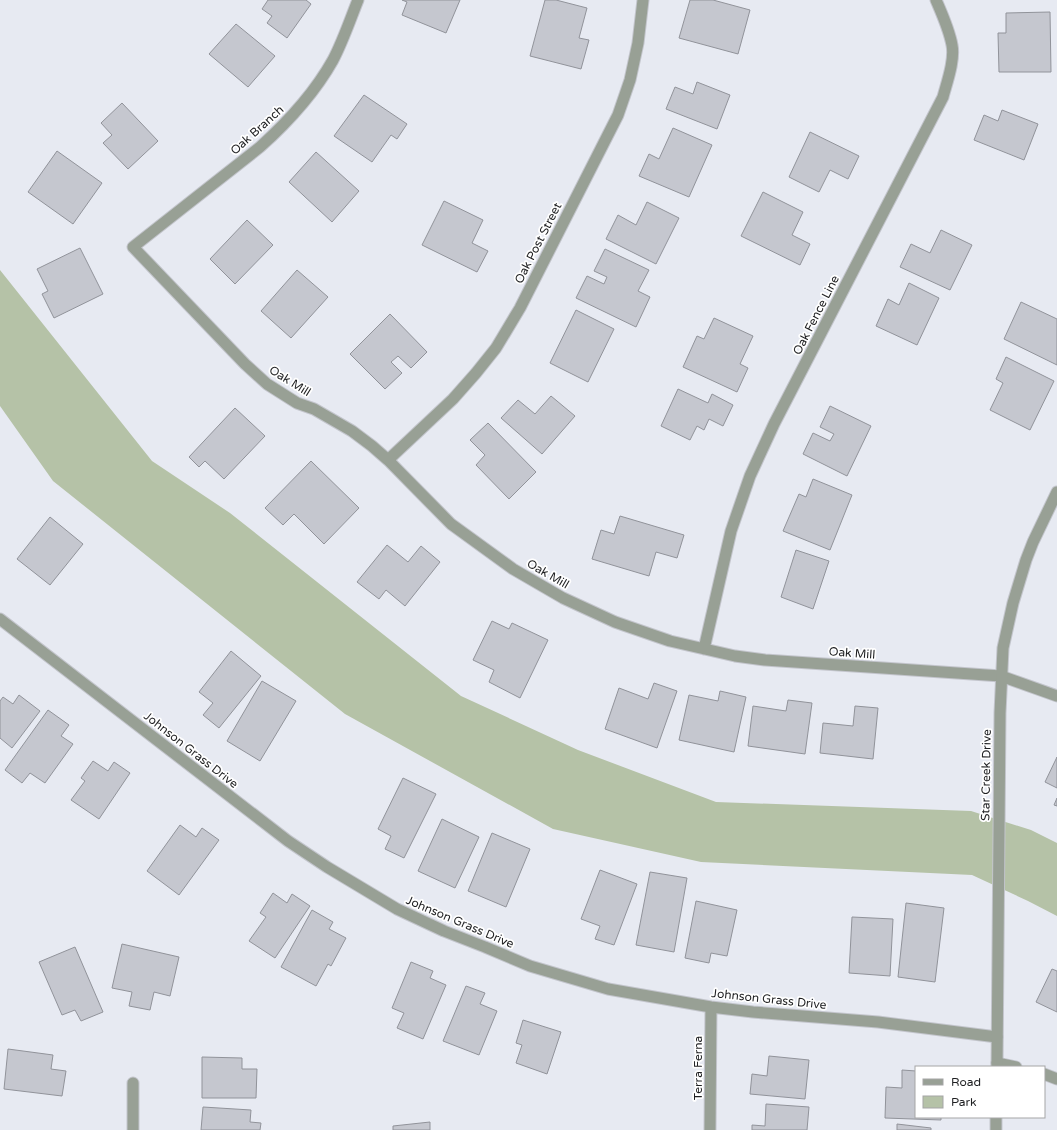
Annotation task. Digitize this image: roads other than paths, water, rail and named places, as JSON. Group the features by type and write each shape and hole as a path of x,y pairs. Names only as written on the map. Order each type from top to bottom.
{"street":[{"name":"Oak Branch","path":"133,247 280,130 318,85 333,59 358,0"},
{"name":"Oak Post Street","path":"388,460 453,399 476,373 496,348 520,308 618,115 630,80 638,43 643,0"},
{"name":"Oak Fence Line","path":"704,649 731,531 750,476 774,424 943,97 951,69 953,46 945,20 936,0"},
{"name":"Oak Mill","path":"133,247 245,364 267,384 297,403 314,409 352,431 388,460 451,524 513,569 563,598 615,622 670,641 735,656 765,660 1001,676 1057,696"},
{"name":"Star Creek Drive","path":"997,1065 1001,676 1008,626 1019,581 1033,542 1057,492"},
{"name":"Johnson Grass Drive","path":"0,619 288,841 327,867 397,909 444,932 530,966 608,989 711,1007 753,1012 878,1022 997,1037"},
{"name":"Terra Ferna","path":"710,1130 711,1007"},
{"path":"1045,1074 1057,1079"},
{"path":"133,1083 133,1130"},
{"path":"996,1118 996,1130"}]}
